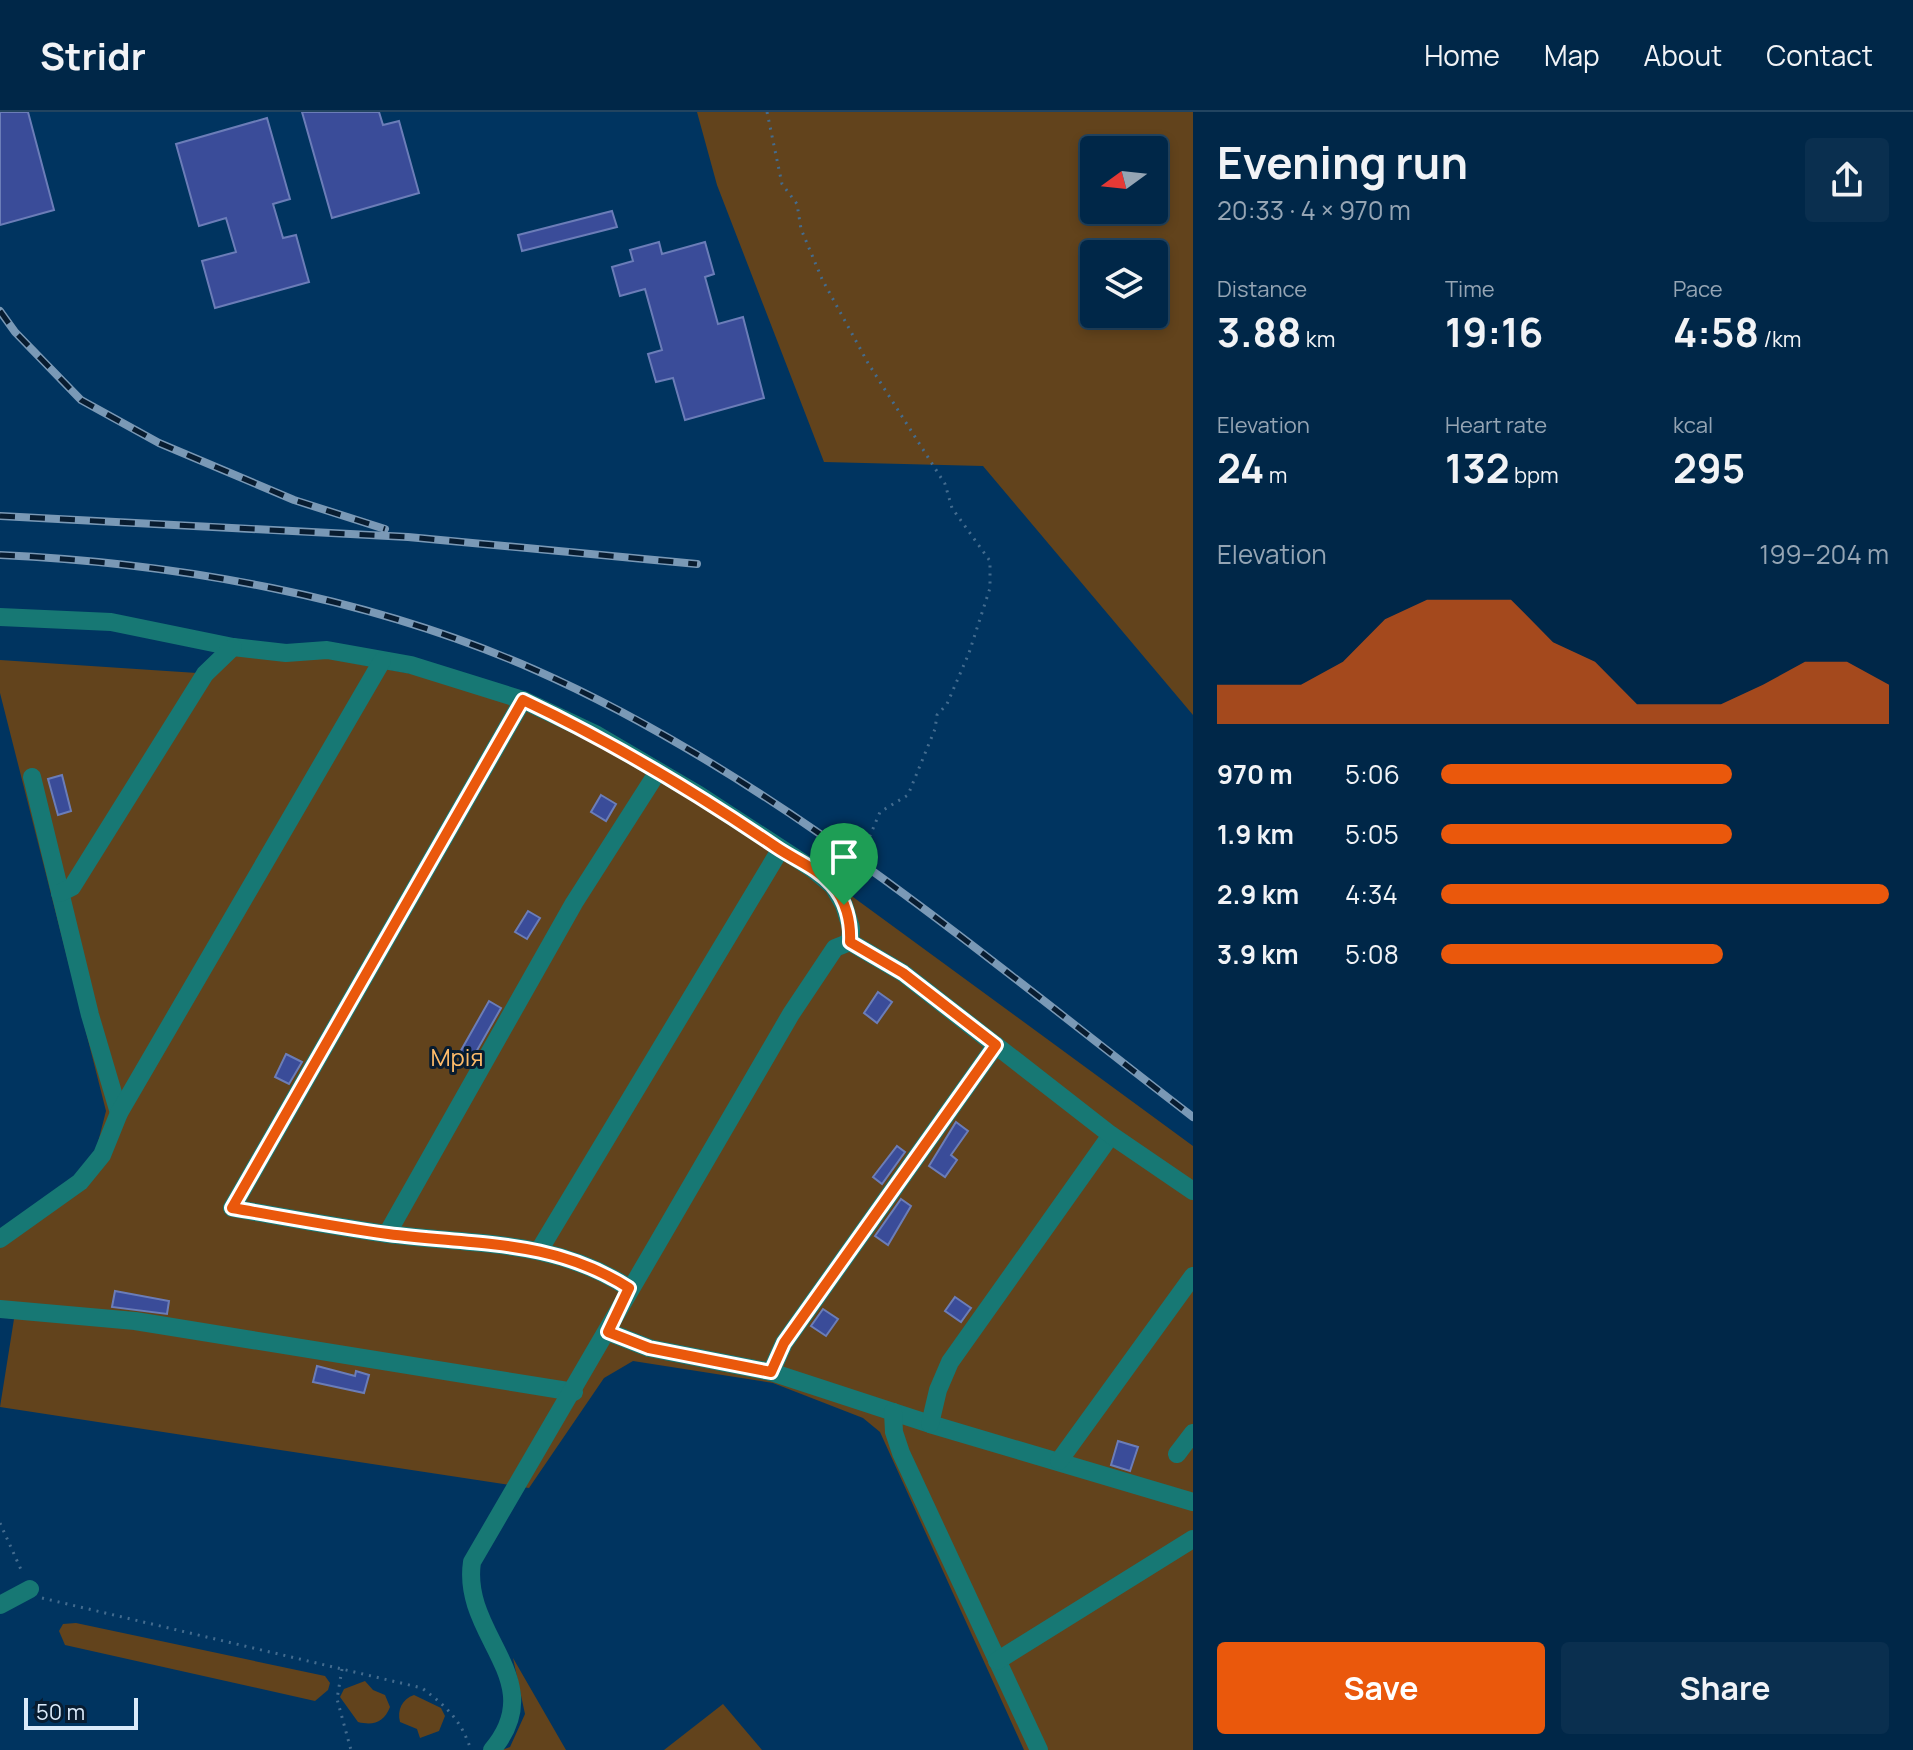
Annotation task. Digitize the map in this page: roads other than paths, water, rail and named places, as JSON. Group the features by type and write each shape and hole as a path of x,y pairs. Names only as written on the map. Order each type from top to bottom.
{"street":[{"path":"0,617 111,622 233,647 286,653 327,650 411,665 523,700 597,735 699,795 833,886 844,905 850,942"},
{"path":"60,893 72,887 205,674 233,647"},
{"path":"0,1239 80,1182 102,1155 119,1113 382,661"},
{"path":"523,700 232,1208 387,1234 540,1249 597,1268 629,1288"},
{"path":"387,1234 574,903 657,773"},
{"path":"32,777 119,1113"},
{"path":"540,1249 780,850"},
{"path":"850,942 903,973 1111,1135 1193,1191"},
{"path":"492,1750 509,1724 512,1688 470,1594 472,1562 574,1392 629,1288 808,986 835,948 850,942"},
{"path":"771,1372 784,1343 996,1045"},
{"path":"930,1424 938,1390 950,1362 1111,1135"},
{"path":"1059,1461 1193,1276"},
{"path":"0,1309 135,1321 574,1392"},
{"path":"608,1332 649,1348 771,1372 930,1424 1193,1502"},
{"path":"893,1412 894,1432 901,1453 1039,1750"},
{"path":"1177,1454 1193,1433"},
{"path":"997,1661 1193,1539"},
{"path":"0,1605 30,1589"}],"railway":[{"path":"0,311 15,332 81,400 159,443 294,500 385,529"},
{"path":"0,516 408,537 697,564"},
{"path":"0,555 135,566 272,588 406,622 533,669 622,712 793,815 957,934 1193,1117"}],"park label":[{"name":"Мрія","path":"457,1056"}]}
